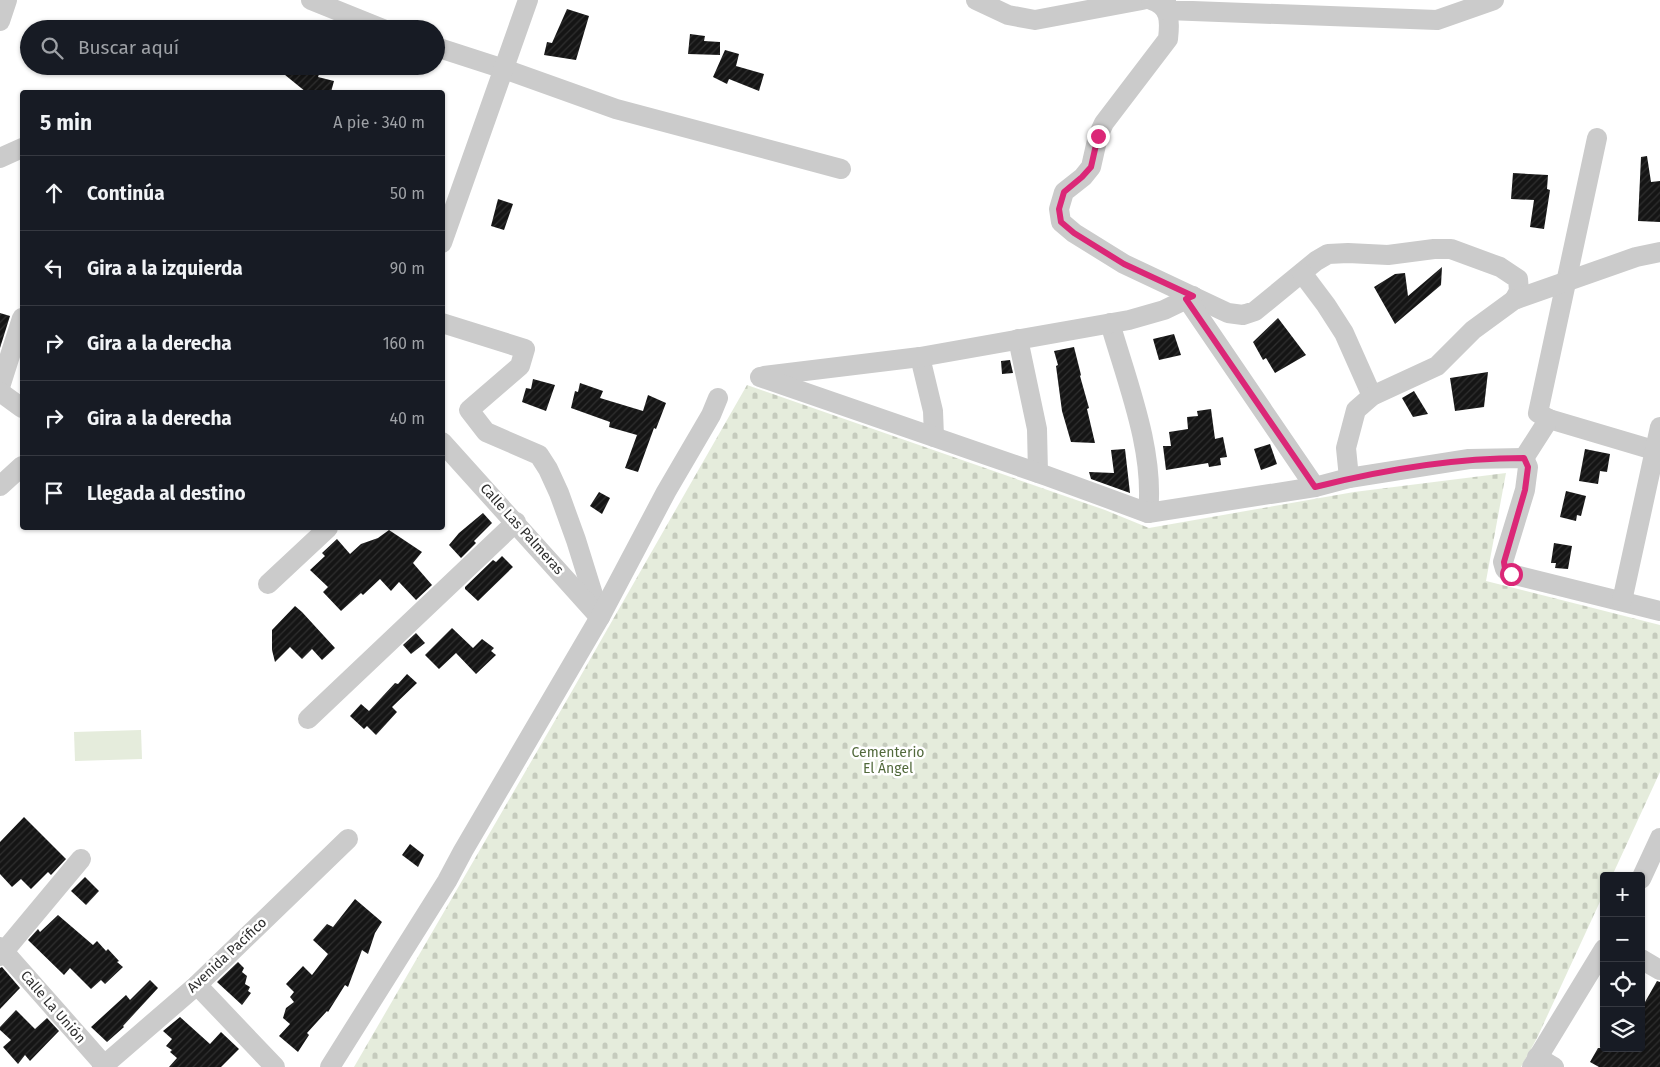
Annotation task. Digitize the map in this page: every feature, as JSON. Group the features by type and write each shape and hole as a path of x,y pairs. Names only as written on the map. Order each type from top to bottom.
{"street":[{"path":"0,21 7,0"},
{"path":"311,0 361,20"},
{"path":"445,235 528,0"},
{"path":"976,0 1008,15 1035,20 1142,0"},
{"path":"1494,0 1437,20 1320,8 1161,3 1170,22 1168,39 1104,123 1096,142 1091,167 1064,192 1059,209 1061,222 1074,233 1124,264 1190,297 1228,313 1243,315 1255,311 1316,261 1328,254 1348,253 1388,256 1434,249 1451,250 1500,267 1518,279 1520,291 1514,300"},
{"path":"445,50 616,109 841,169"},
{"path":"1597,138 1538,413 1549,419 1657,452"},
{"path":"0,158 20,149"},
{"path":"1350,478 1346,448 1356,410 1372,396 1438,366 1473,330 1514,300 1636,257 1660,252"},
{"path":"1302,272 1344,332 1372,396"},
{"path":"1190,297 1164,310 1129,320 920,357 760,377 1148,513 1315,487 1350,478 1469,459 1524,458"},
{"path":"1190,297 1315,487"},
{"path":"1110,323 1142,433 1150,494 1148,513"},
{"path":"0,387 20,324"},
{"path":"445,324 525,349 520,366 468,410 486,432 539,456 548,469 576,540 600,617"},
{"path":"1018,339 1037,429 1038,473"},
{"path":"920,357 933,411 934,437"},
{"path":"0,392 20,407"},
{"path":"330,1067 447,881 600,617 666,492 711,415 718,398"},
{"path":"1524,458 1549,419"},
{"path":"1622,601 1657,452 1660,427"},
{"name":"Calle Las Palmeras","path":"445,445 600,617"},
{"path":"1524,458 1528,467 1525,490 1504,562 1505,569 1511,574 1660,612"},
{"path":"0,486 20,468"},
{"path":"308,719 516,522"},
{"path":"268,584 326,530"},
{"path":"1644,872 1660,838"},
{"name":"Avenida Pacífico","path":"104,1066 197,985 348,840"},
{"path":"2,952 81,859"},
{"name":"Calle La Unión","path":"2,952 104,1066"},
{"path":"1541,1064 1600,956"},
{"path":"1645,961 1660,970"},
{"path":"197,985 275,1067"}],"green space":[{"name":"Cementerio El Ángel","path":"747,385 1105,510 1149,528 1354,492 1506,473 1486,581 1660,625 1660,772 1614,872 1600,872 1600,902 1537,1038 1521,1067 354,1067"},
{"path":"141,730 142,759 75,761 74,732"}],"building":[{"path":"567,9 589,16 576,60 544,55 547,42 552,43"},
{"path":"690,34 705,36 704,41 720,42 720,55 688,54"},
{"path":"725,50 739,54 736,66 764,74 759,91 729,79 727,84 713,77"},
{"path":"285,75 319,75 318,77 334,81 332,90 304,90"},
{"path":"1647,156 1651,182 1660,181 1660,222 1638,221 1641,157"},
{"path":"1513,173 1548,175 1547,189 1550,190 1544,229 1530,227 1534,200 1511,199"},
{"path":"498,199 513,204 504,230 491,226"},
{"path":"1442,267 1441,285 1395,324 1374,287 1395,274 1405,273 1408,296"},
{"path":"0,313 10,316 0,348"},
{"path":"1278,318 1306,355 1275,373 1266,358 1263,360 1253,342"},
{"path":"1174,334 1181,355 1159,360 1153,339"},
{"path":"1074,347 1089,408 1087,409 1095,443 1071,442 1062,411 1056,366 1058,365 1054,351"},
{"path":"1010,360 1013,373 1002,374 1001,361"},
{"path":"1488,372 1484,407 1455,411 1450,378"},
{"path":"533,379 555,385 546,411 522,402 526,388 531,389"},
{"path":"580,383 603,391 600,398 643,411 648,395 666,403 656,429 654,428 638,472 625,468 637,435 609,427 610,422 571,408 575,391 578,392"},
{"path":"1414,391 1428,414 1413,417 1402,398"},
{"path":"1211,409 1215,439 1223,437 1227,457 1220,458 1221,465 1209,467 1208,463 1166,470 1163,446 1171,446 1169,432 1188,429 1187,417 1198,416 1197,411"},
{"path":"1270,444 1277,464 1261,470 1254,449"},
{"path":"1125,449 1130,493 1091,479 1089,472 1114,473 1111,450"},
{"path":"1585,449 1610,454 1607,472 1600,471 1598,484 1579,481"},
{"path":"1566,491 1586,496 1581,516 1577,515 1576,521 1560,517"},
{"path":"599,492 610,498 602,514 590,506"},
{"path":"483,513 492,523 474,541 476,543 461,558 449,545 459,533"},
{"path":"389,530 422,552 413,563 432,585 416,600 399,582 391,591 380,579 363,595 361,593 341,611 323,592 328,587 310,570 325,556 322,553 337,539 350,554 361,544 378,538"},
{"path":"1554,543 1572,546 1568,569 1555,568 1556,563 1551,563"},
{"path":"502,556 513,567 478,601 465,587 493,560 496,562"},
{"path":"295,606 335,648 322,660 312,649 302,659 290,647 275,662 272,650 272,630"},
{"path":"452,628 473,648 482,639 494,648 491,651 496,655 476,674 456,653 439,669 425,655"},
{"path":"416,633 425,643 411,654 403,645"},
{"path":"407,674 417,683 392,707 397,712 376,735 367,726 364,729 350,716 361,704 369,711 395,683 398,684"},
{"path":"24,817 66,859 51,875 48,872 31,889 21,879 12,887 0,874 0,842"},
{"path":"410,844 424,855 418,867 402,855"},
{"path":"85,877 99,891 86,905 71,891"},
{"path":"355,899 382,922 375,933 368,954 362,950 348,987 345,985 328,1012 307,1033 309,1035 298,1052 279,1036 290,1024 283,1018 286,1008 294,1002 290,997 294,992 286,984 303,966 312,975 328,954 313,940 327,924 333,927"},
{"path":"58,915 93,945 97,941 106,951 108,949 119,961 117,962 123,967 105,984 101,980 91,989 70,968 64,975 28,940 38,929 40,932"},
{"path":"238,962 244,968 242,972 247,976 245,984 250,987 248,991 251,993 242,1005 217,982"},
{"path":"2,967 20,988 0,1009 0,968"},
{"path":"150,980 158,988 124,1027 107,1042 91,1027 126,995 130,1000"},
{"path":"1657,981 1660,982 1660,1067 1599,1067 1590,1062 1598,1048 1600,1048 1600,1052 1645,1052 1645,1002"},
{"path":"16,1010 35,1029 47,1018 59,1031 30,1061 25,1055 18,1064 3,1047 11,1040 0,1030 0,1027"},
{"path":"180,1017 210,1044 221,1032 239,1049 221,1067 169,1067 177,1058 170,1052 172,1050 166,1046 172,1039 163,1031"}],"route":[{"path":"1098,136 1091,167 1064,192 1059,209 1061,222 1074,233 1124,264 1193,296 1186,299 1315,487 1350,478 1469,459 1524,458 1528,467 1525,490 1504,562 1505,569 1511,574"}]}
